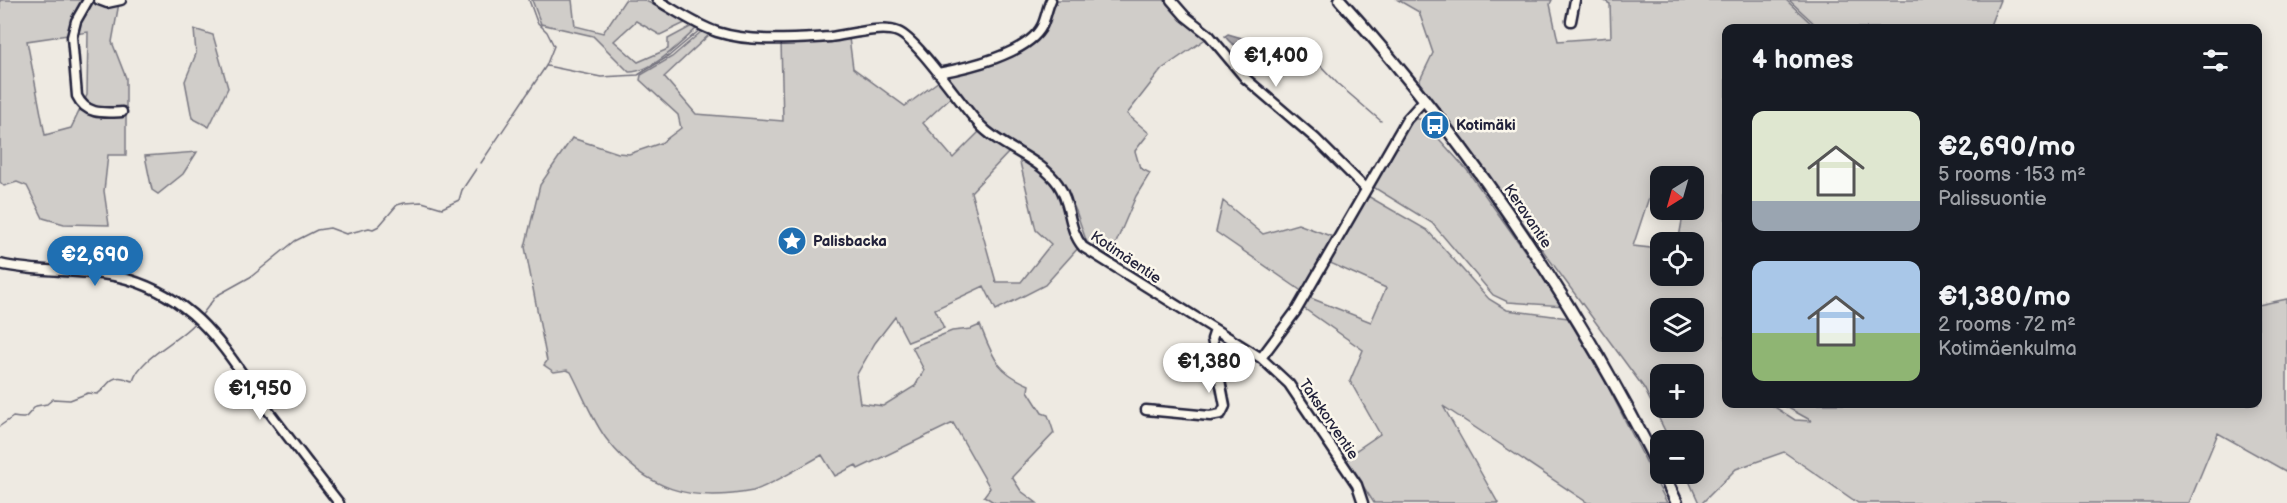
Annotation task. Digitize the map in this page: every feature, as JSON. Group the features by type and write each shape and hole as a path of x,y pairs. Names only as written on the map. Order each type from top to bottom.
{"main road":[{"name":"Keravantie","path":"1340,0 1425,99 1502,204 1549,274 1626,403 1650,450"},
{"path":"1668,484 1677,503"}],"street":[{"path":"88,0 76,21 72,37 77,96 82,105 90,110 103,113 122,112"},
{"path":"99,0 107,3 121,0"},
{"name":"Kotimäentie","path":"657,0 717,32 741,37 780,39 831,37 885,30 898,32 926,59 989,134 1053,178 1065,197 1073,232 1083,247 1261,358"},
{"path":"938,73 1003,56 1030,39 1042,26 1051,0"},
{"path":"1172,0 1185,16 1209,35 1245,78 1316,140 1366,189"},
{"path":"1571,21 1575,0"},
{"path":"1261,358 1296,311 1407,119 1425,99"},
{"path":"0,264 115,276 145,286 184,306 214,335 288,438 339,503"},
{"path":"1146,410 1210,416 1221,414 1225,406 1212,339 1215,330"},
{"name":"Takskorventie","path":"1261,358 1289,384 1346,467 1357,485 1363,503"}],"shaded area":[{"path":"0,0 94,0 100,4 119,3 112,42 126,78 126,155 108,155 104,191 109,225 64,224 43,218 27,186 17,182 4,186 0,182","holes":["88,32 87,95 71,128 45,135 27,41"]},
{"path":"532,0 572,0 575,26 603,33 625,0 644,0 687,22 660,35 636,21 614,41 638,62 668,49 668,39 692,26 697,28 674,49 647,68 629,72 593,36 541,24"},
{"path":"1055,0 1167,0 1207,38 1162,69 1127,114 1149,133 1135,151 1140,168 1150,173 1136,196 1110,257 1087,243 1063,183 1046,166 984,125 945,76 1026,45 1043,31"},
{"path":"1398,0 1552,0 1550,4 1558,41 1611,37 1610,4 1603,0 1786,0 1812,24 1722,24 1722,408 1776,408 1795,420 1812,421 1788,408 2262,408 2262,304 2287,299 2287,472 2218,433 2189,503 1858,503 1784,452 1736,469 1702,503 1699,503 1690,484 1704,484 1704,430 1665,430 1659,418 1704,418 1704,364 1650,364 1650,400 1644,388 1419,82 1433,53 1419,12","holes":["1650,166 1704,166 1704,220 1682,220 1680,232 1704,232 1704,286 1650,286 1650,248 1633,246 1650,194"]},
{"path":"1789,0 2000,0 1991,24 1815,24"},
{"path":"194,29 213,35 228,88 209,127 192,118 185,81 196,54"},
{"path":"702,31 710,34 664,77 696,114 783,121 781,42 849,38 853,68 905,106 939,81 951,97 923,123 953,158 981,130 1009,152 971,192 996,282 1021,282 1051,244 1036,230 1019,158 1033,166 1053,184 1065,206 1079,247 1045,285 996,310 984,286 935,309 944,328 908,342 895,317 875,343 856,376 860,403 883,406 915,386 924,370 912,347 952,331 971,329 980,325 997,362 1009,374 1029,385 1028,391 1042,413 1048,415 1054,433 1012,477 1021,491 1037,503 995,503 984,496 990,488 953,423 858,469 856,465 835,476 822,455 753,491 710,495 672,489 638,471 608,441 593,417 571,372 567,370 554,372 544,365 547,361 525,247 540,185 572,138 618,153 629,154 661,143 681,128 678,115 640,80 641,75 672,57"},
{"path":"1228,34 1256,42 1255,45 1242,47 1234,45 1225,36"},
{"path":"1415,119 1421,119 1467,170 1564,306 1508,302 1493,295 1432,223 1370,185 1395,142"},
{"path":"197,152 183,174 158,194 152,190 145,156"},
{"path":"1366,195 1427,230 1489,299 1507,310 1568,318 1603,377 1650,470 1650,484 1657,484 1667,503 1588,503 1443,406 1498,503 1374,503 1345,458 1380,434 1350,381 1363,350 1302,307 1308,297 1371,322 1386,288 1328,262"},
{"path":"1223,201 1263,234 1298,224 1333,237 1303,292 1216,232"}],"waterway":[{"path":"481,163 546,66 554,46 547,32 537,22 529,0"},
{"path":"547,66 601,77 638,75 669,56 702,28"},
{"path":"1255,43 1289,53"},
{"path":"1295,56 1318,63 1338,84 1381,121"},
{"path":"201,316 216,296 252,276 295,241 317,230 330,228 346,234 373,229 379,226 397,205 404,203 422,202 442,208 459,200 462,190 476,169"},
{"path":"0,426 13,417 25,418 36,406 47,404 53,399 70,400 88,393 97,394 111,380 118,378 133,381 137,372 152,356 196,321"}],"place":[{"name":"Kotimäki","path":"1435,125"},
{"name":"Palisbacka","path":"792,241"}]}
